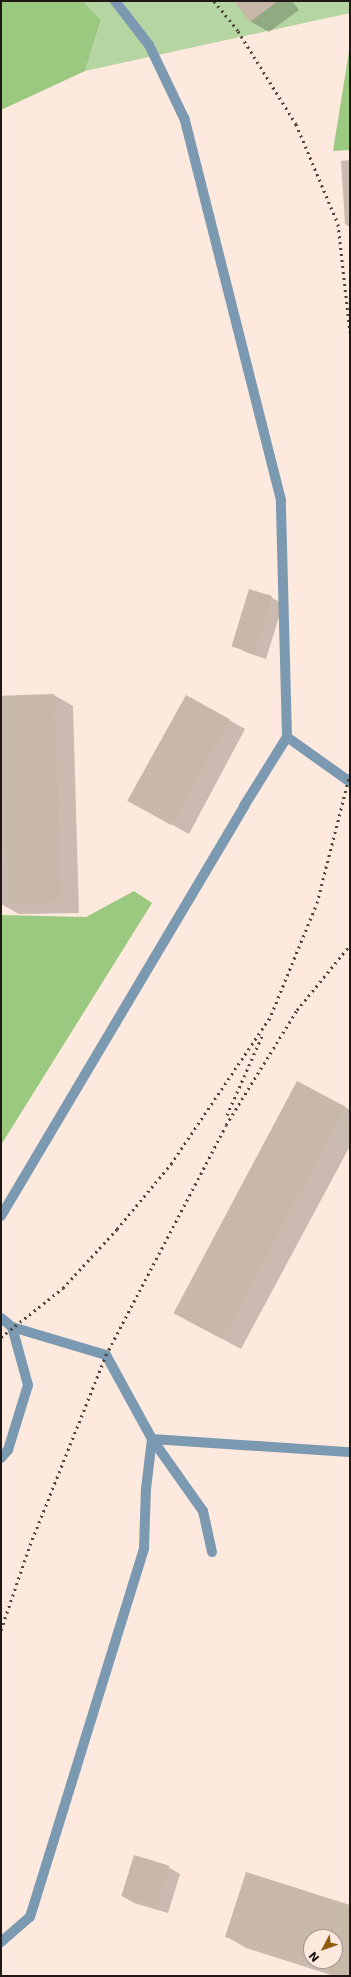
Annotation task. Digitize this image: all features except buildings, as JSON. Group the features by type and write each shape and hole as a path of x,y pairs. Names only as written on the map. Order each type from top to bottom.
{"lane":[{"path":"1,1216 240,812 287,737 281,500 184,118 149,45 115,1"},
{"path":"287,737 350,782"},
{"path":"1,1318 12,1327 106,1355 152,1439 203,1512 212,1552"},
{"path":"1,1458 8,1450 28,1385 12,1327"},
{"path":"152,1439 350,1452"},
{"path":"1,1942 30,1917 144,1548 146,1489 152,1439"}],"green space":[{"path":"1,1 83,1 101,20 85,71 1,110"},
{"path":"83,1 350,1 350,13 85,71 101,20"},
{"path":"350,45 350,150 333,151"},
{"path":"134,891 152,903 1,1145 1,915 86,917"}],"railway":[{"path":"214,1 238,31 296,124 338,224 350,332"},
{"path":"269,1020 317,903 350,774"},
{"path":"1,1630 30,1545 106,1355 226,1125 297,1010 350,945"},
{"path":"1,1337 63,1288 117,1229 171,1164 271,1016"},
{"path":"227,1115 262,1036"}]}
